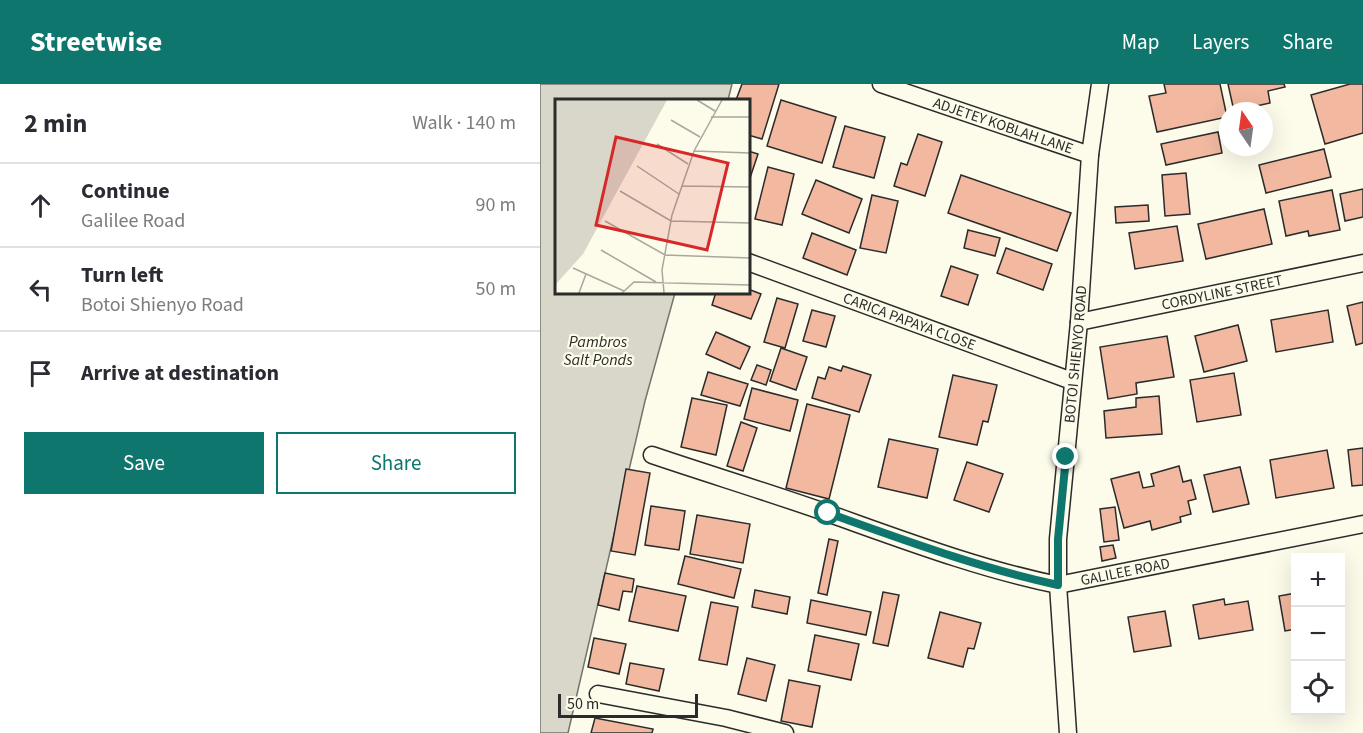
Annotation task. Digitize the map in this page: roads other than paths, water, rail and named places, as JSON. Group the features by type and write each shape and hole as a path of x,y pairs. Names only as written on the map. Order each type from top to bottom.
{"street":[{"name":"ADJETEY KOBLAH LANE","path":"881,84 1090,155"},
{"name":"BOTOI SHIENYO ROAD","path":"1068,733 1058,585 1058,539 1079,321 1090,155 1100,84"},
{"name":"CARICA PAPAYA CLOSE","path":"750,263 1072,381"},
{"name":"CORDYLINE STREET","path":"1079,321 1363,263"},
{"name":"GALILEE ROAD","path":"652,455 828,513 962,561 1008,575 1058,585 1363,524"},
{"path":"598,694 726,717 785,733"}],"water":[{"name":"Pambros Salt Ponds","path":"540,84 732,84 728,99 555,99 555,294 675,294 645,401 568,733 540,733"}]}
